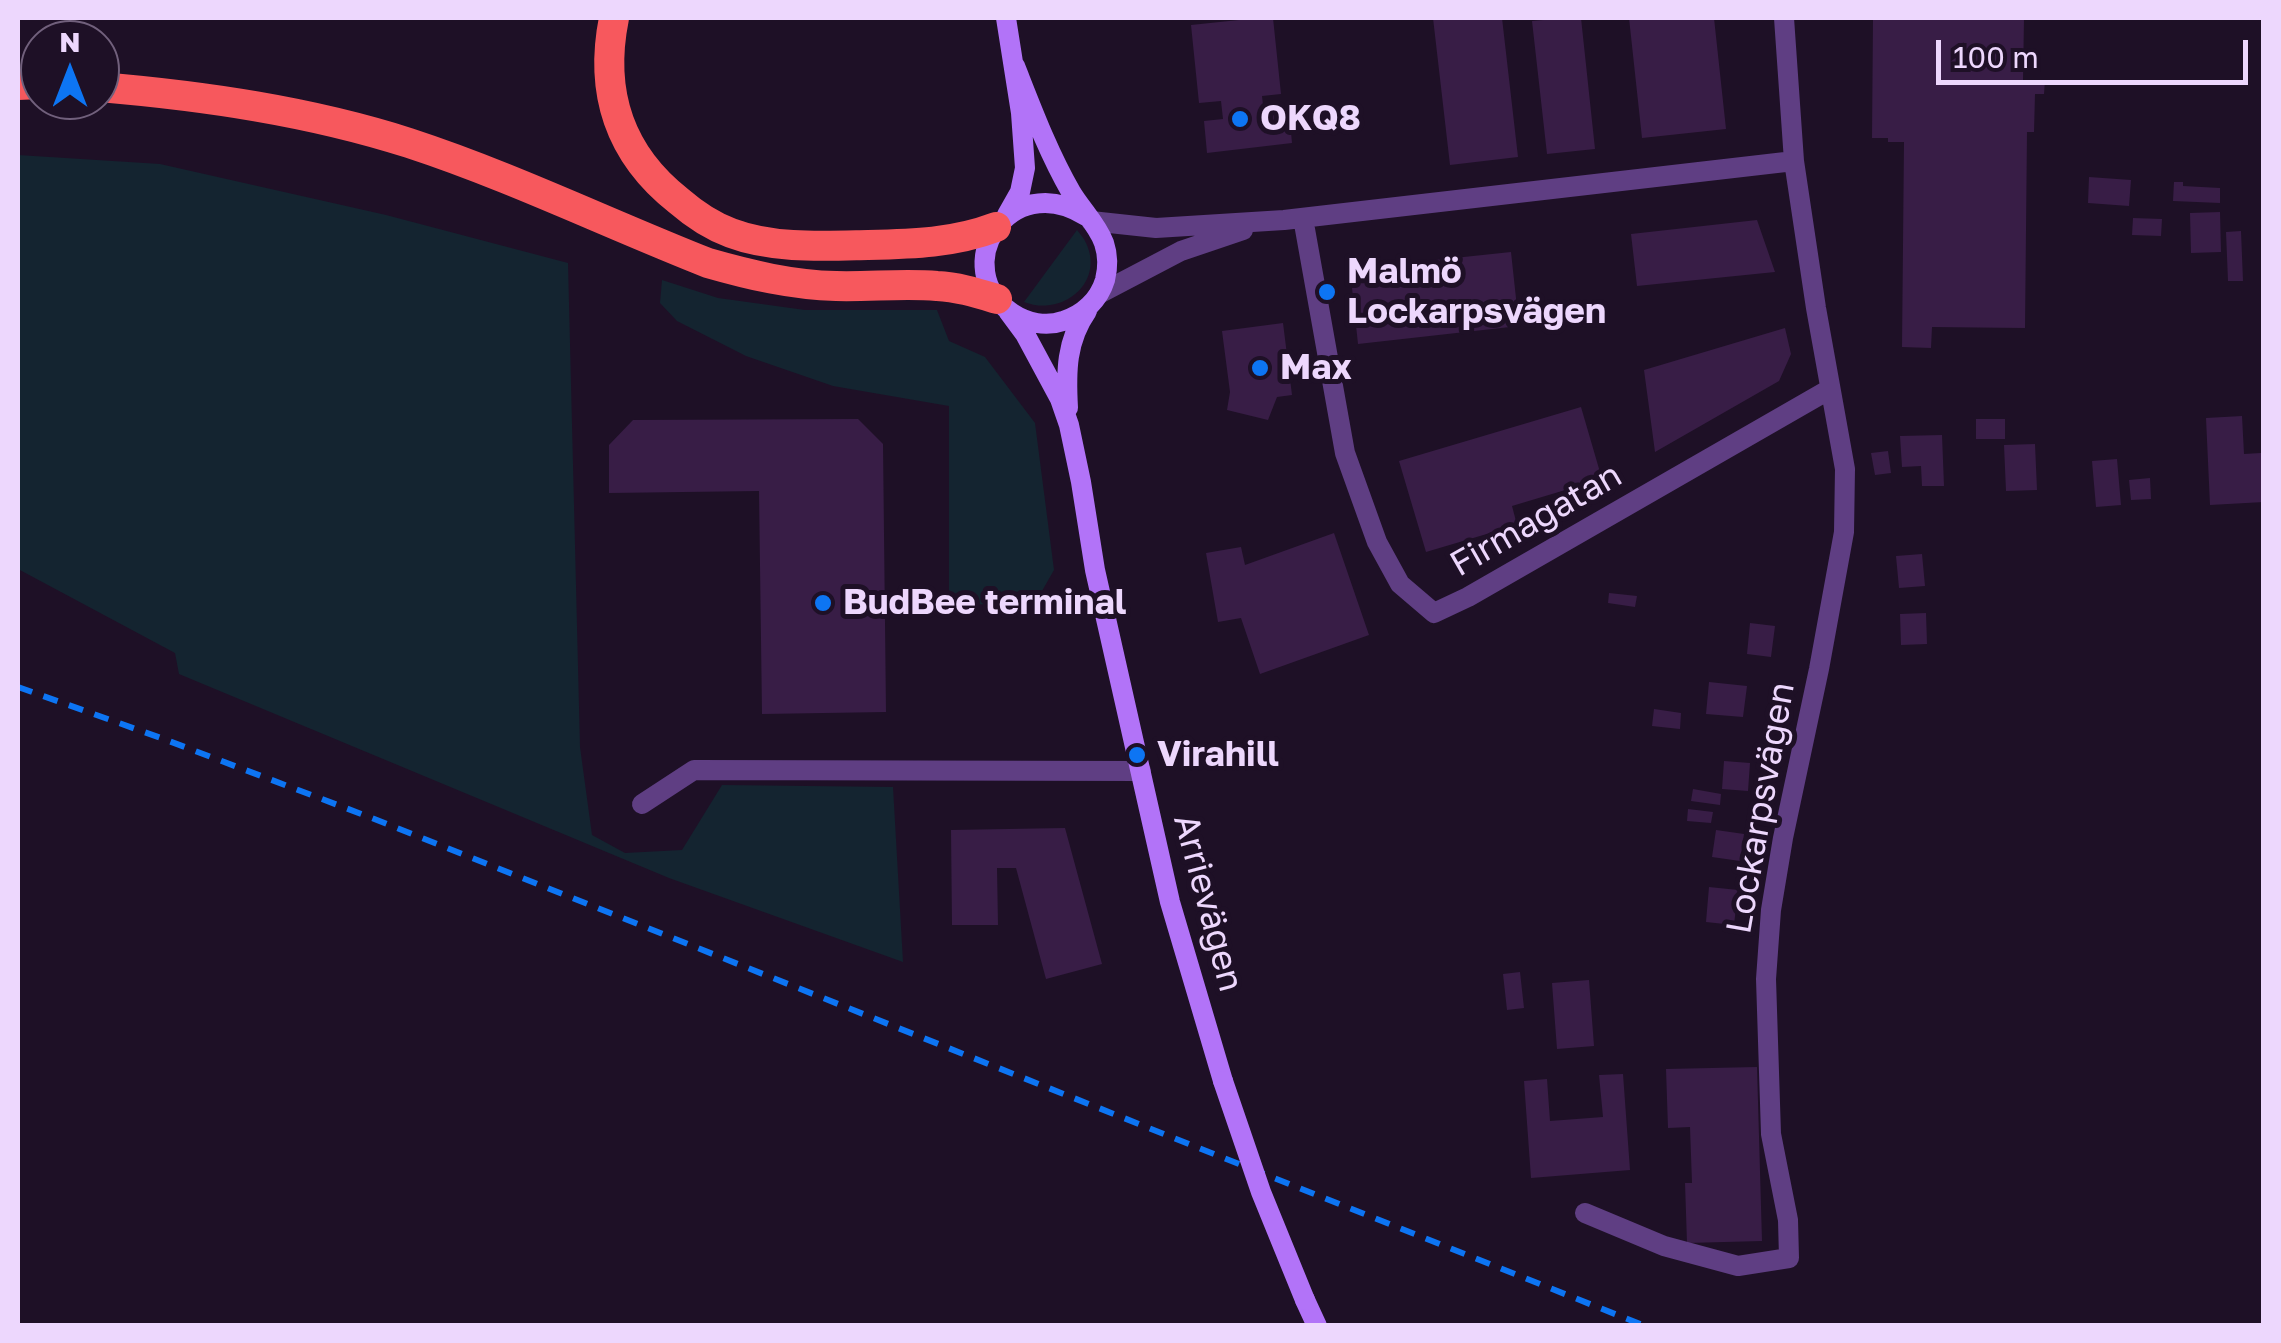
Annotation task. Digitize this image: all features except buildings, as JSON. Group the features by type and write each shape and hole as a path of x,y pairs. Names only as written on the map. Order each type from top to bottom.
{"highway":[{"path":"614,18 608,53 610,84 622,134 652,178 709,223 733,234 773,243 832,245 963,238 1002,221"},
{"path":"120,88 223,100 357,128 408,143 742,273 789,283 833,286 932,285 966,290 1002,305"}],"main road":[{"path":"1006,18 1015,66 1024,168 1020,192 989,240 985,271 989,286 1002,305 1021,319 1052,324 1080,314 1096,299 1105,280 1106,248 1044,140 1015,66"},
{"path":"1002,221 1022,207 1038,202 1072,207 1088,218"},
{"name":"Arrievägen","path":"1096,299 1070,344 1066,377 1069,424 1095,570 1170,902 1222,1080 1261,1192 1317,1326"},
{"name":"Arrievägen","path":"1002,305 1024,334 1069,424"}],"street":[{"name":"Lockarpsvägen","path":"1586,1213 1664,1246 1738,1266 1789,1258 1788,1220 1771,1134 1766,979 1784,838 1844,532 1845,470 1794,161 1784,18"},
{"path":"1088,218 1156,228 1293,219 1794,161"},
{"path":"1096,299 1181,251 1254,227 1293,219"},
{"name":"Firmagatan","path":"1293,219 1345,453 1377,542 1400,584 1434,613 1830,389"},
{"path":"642,804 694,770 1141,771"}],"shaded area":[{"path":"18,155 160,164 386,215 568,263 580,747 592,835 625,853 682,850 722,785 893,787 903,962 669,878 179,674 175,653 18,569"},
{"path":"1077,230 1090,258 1085,283 1076,293 1052,305 1024,302"},
{"path":"662,280 718,298 805,310 937,310 949,341 985,357 1035,423 1054,570 1034,605 949,604 949,406 833,386 746,356 677,321 660,303"}],"railway":[{"path":"18,687 372,818 1645,1326"}],"place":[{"name":"OKQ8","path":"1240,119"},
{"name":"Malmö Lockarpsvägen","path":"1327,292"},
{"name":"Max","path":"1260,368"},
{"name":"BudBee terminal","path":"823,603"},
{"name":"Virahill","path":"1137,755"}]}
